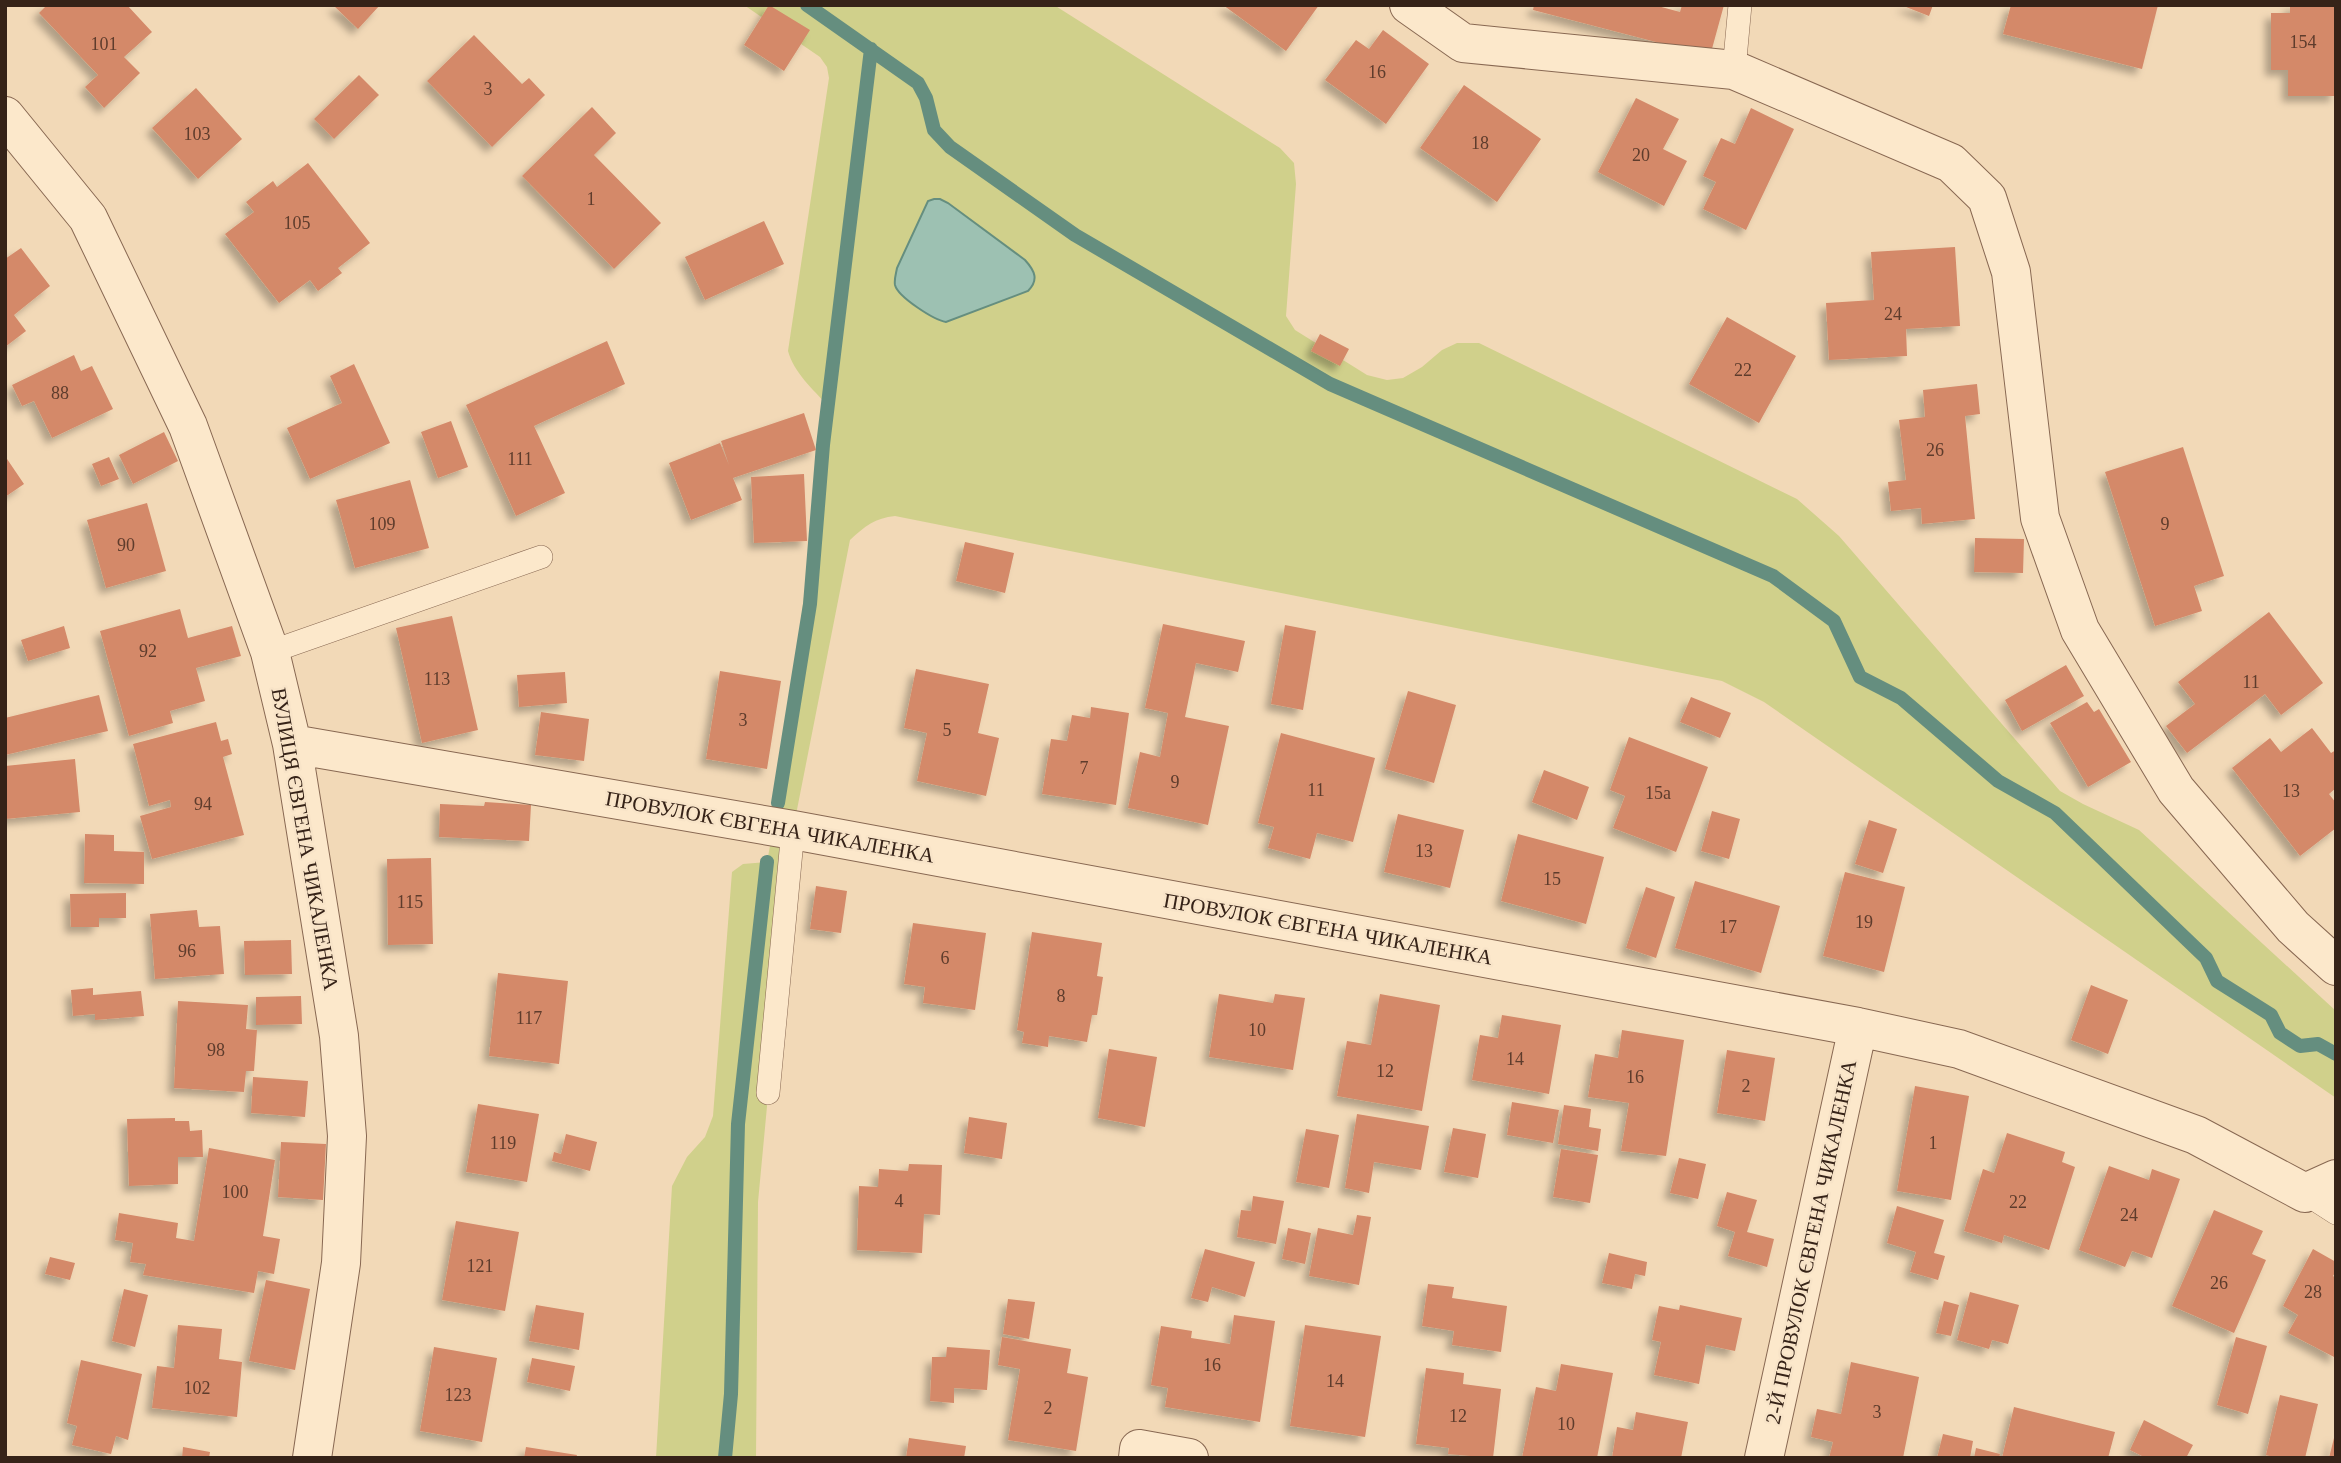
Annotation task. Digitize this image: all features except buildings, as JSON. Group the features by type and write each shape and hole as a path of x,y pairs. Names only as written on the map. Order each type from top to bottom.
{"street":[{"path":"1409,5 1463,43 1734,70 1951,163 1987,198 2011,272 2040,518 2080,630 2176,790 2293,927 2336,966"},
{"name":"ВУЛИЦЯ ЄВГЕНА ЧИКАЛЕНКА","path":"5,116 88,218 188,426 270,652 292,744 339,1036 347,1136 341,1263 312,1458"},
{"name":"ПРОВУЛОК ЄВГЕНА ЧИКАЛЕНКА","path":"292,744 793,830 1858,1027 1959,1049 2196,1135 2325,1195"},
{"name":"2-Й ПРОВУЛОК ЄВГЕНА ЧИКАЛЕНКА","path":"1764,1458 1858,1027"},
{"path":"1139,1453 1189,1458"}],"lane":[{"path":"1734,70 1740,5"},
{"path":"270,652 541,557"},
{"path":"768,1093 793,830"}],"shaded area":[{"path":"744,5 1054,5 1280,148 1294,163 1296,184 1286,316 1295,330 1367,375 1387,380 1403,378 1422,367 1442,350 1457,343 1479,343 1797,499 1839,536 2060,791 2139,830 2336,1011 2336,1098 1764,702 1722,681 895,516 888,517 871,524 850,540 793,830 758,1202 756,1458 656,1458 672,1186 687,1157 705,1137 713,1116 732,872 743,864 767,862 778,803 828,406 799,374 788,351 829,78 827,67 820,57"},
{"path":"934,199 948,203 1025,260 1035,279 1028,291 946,322 925,313 903,296 895,285 897,268 928,201"}],"waterway":[{"path":"807,5 918,83 926,98 934,130 950,147 1075,235 1330,384 1773,576 1834,621 1860,677 1901,698 1998,781 2055,813 2206,958 2217,981 2271,1015 2280,1033 2300,1046 2318,1044 2336,1054"},
{"path":"778,803 810,604 823,445 871,49"},
{"path":"725,1458 731,1394 738,1124 767,862"}]}
